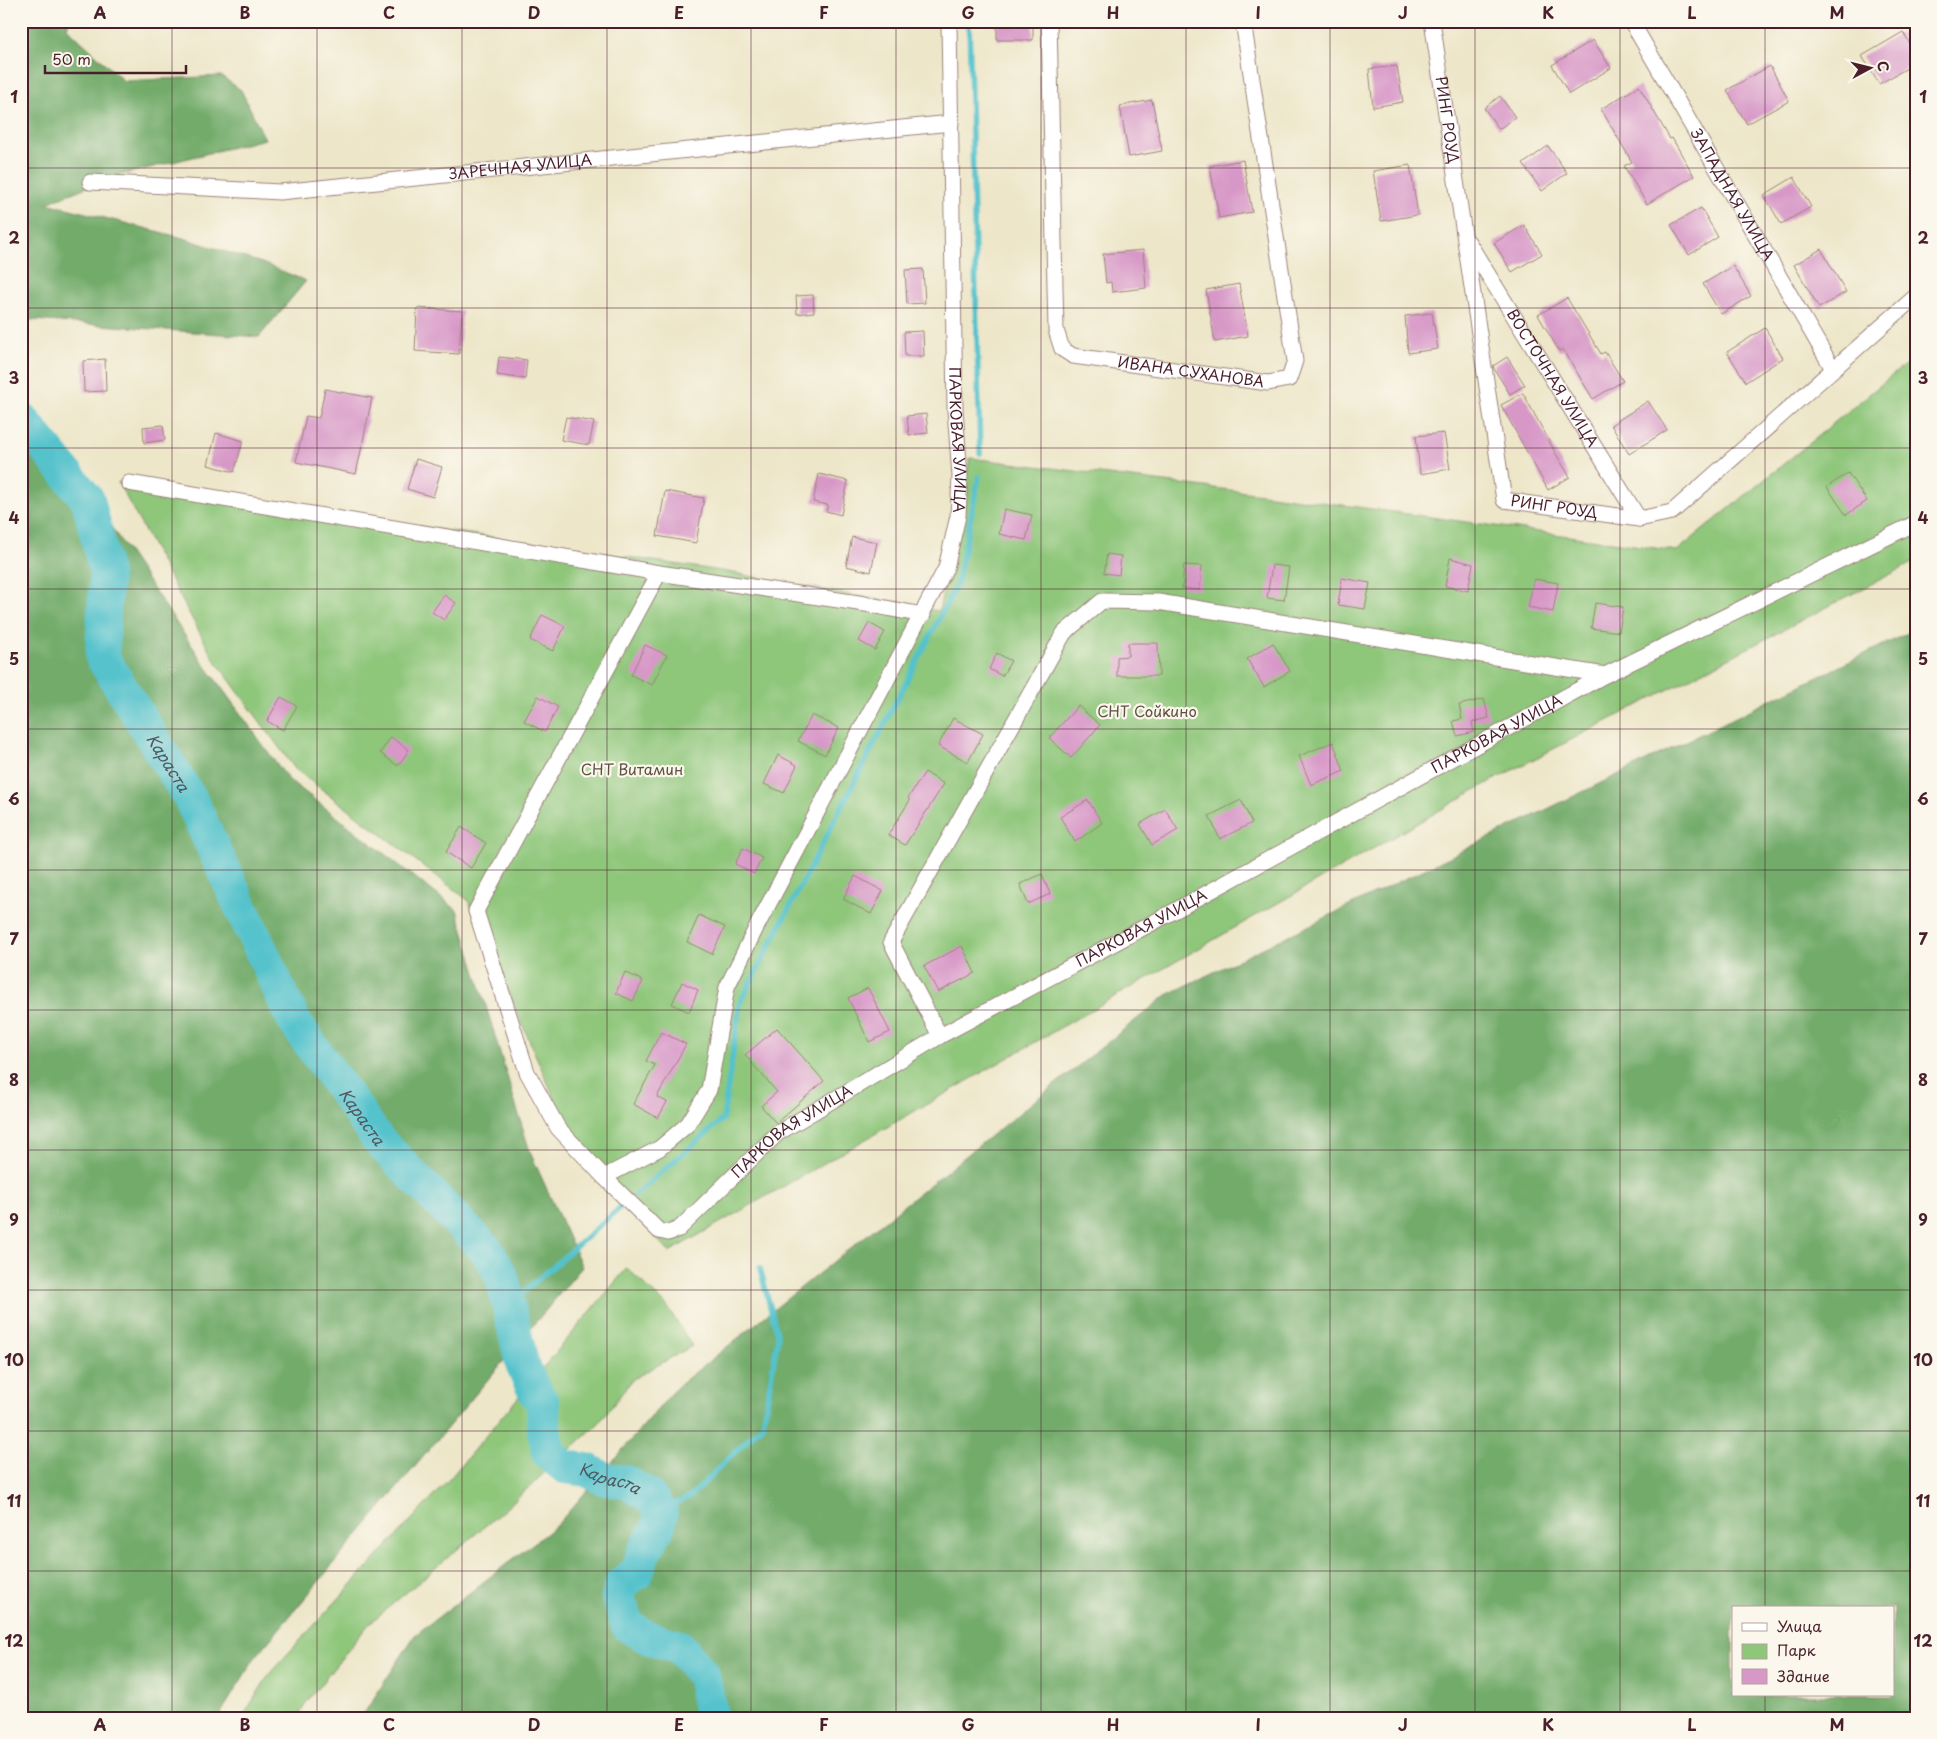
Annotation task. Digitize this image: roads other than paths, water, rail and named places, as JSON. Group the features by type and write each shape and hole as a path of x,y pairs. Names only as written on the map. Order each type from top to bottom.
{"street":[{"name":"ПАРКОВАЯ УЛИЦА","path":"949,21 955,410 960,476 958,516 946,568 727,986 709,1090 688,1124 660,1148 604,1177 659,1231 668,1233 679,1229 778,1133 940,1036 1156,921 1605,675 1916,523"},
{"name":"ИВАНА СУХАНОВА","path":"1049,21 1056,330 1062,349 1073,356 1268,384 1289,379 1295,361 1243,21"},
{"name":"РИНГ РОУД","path":"1432,21 1504,500 1639,520 1672,512 1916,296"},
{"name":"ЗАПАДНАЯ УЛИЦА","path":"1631,21 1833,369"},
{"name":"ЗАРЕЧНАЯ УЛИЦА","path":"90,182 280,192 951,123"},
{"name":"ВОСТОЧНАЯ УЛИЦА","path":"1464,237 1639,520"},
{"path":"129,483 659,573 865,604 922,615"},
{"path":"604,1177 558,1128 528,1072 476,911 659,573"},
{"path":"940,1036 891,942 1064,633 1102,601 1158,602 1605,675"}],"waterway":[{"path":"969,21 980,453"},
{"name":"Караста","path":"21,418 88,500 106,573 102,657 190,798 294,1021 379,1141 488,1252 502,1277 522,1363 531,1384 543,1404 544,1430 549,1454 565,1467 587,1470 605,1479 626,1482 647,1494 661,1513 658,1528 643,1554 637,1573 622,1583 618,1598 628,1626 649,1638 680,1647 703,1675 712,1718"},
{"path":"635,1195 723,1119 740,1003 957,584 979,477"},
{"path":"509,1305 622,1206"},
{"path":"658,1509 690,1497 763,1424 778,1337 760,1268"}],"park label":[{"name":"СНТ Сойкино","path":"1147,712"},
{"name":"СНТ Витамин","path":"632,770"}]}
